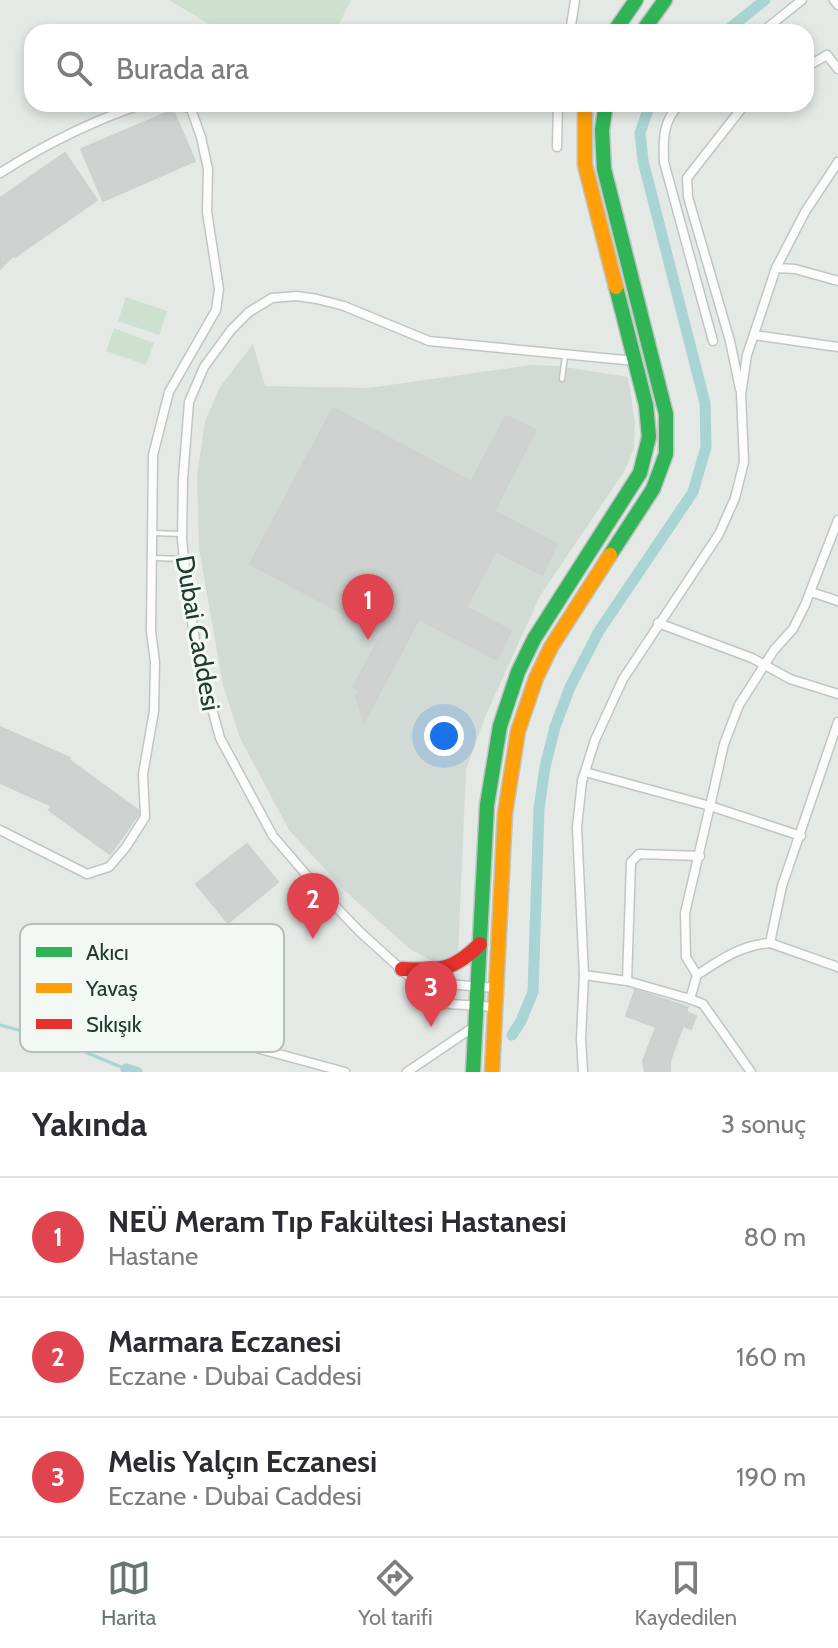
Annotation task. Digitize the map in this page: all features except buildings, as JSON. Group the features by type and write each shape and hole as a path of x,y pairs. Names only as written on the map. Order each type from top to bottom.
{"main road":[{"path":"620,24 636,0"},
{"path":"648,24 665,0"},
{"path":"473,1072 488,797 500,726 518,672 534,639 625,500 644,463 649,437 649,421 635,361 585,165 584,112"},
{"path":"492,1072 507,795 513,753 526,704 551,647 643,507 661,472 666,454 666,414 604,169 602,130 605,112"},
{"path":"402,969 440,971 454,968 480,944"}],"street":[{"path":"571,24 575,0"},
{"path":"772,24 802,0"},
{"path":"834,0 838,5"},
{"path":"814,62 827,55 838,69"},
{"path":"0,173 46,145 118,112"},
{"path":"0,830 87,874 109,867 145,817 143,774 154,711 155,662 151,631 153,455 169,392 216,310 219,289 207,212 208,169 192,112"},
{"path":"557,147 558,112"},
{"path":"674,112 666,124 664,162 713,341"},
{"path":"583,1072 584,975 577,827 585,772 595,740 623,679 719,534 735,498 744,462 741,394 730,341 688,197 687,178 739,112"},
{"path":"741,394 747,355 776,268 805,212 838,162"},
{"path":"776,268 795,269 838,281"},
{"name":"Dubai Caddesi","path":"495,1007 450,1004 424,990 359,931 315,885 273,836 248,794 214,720 191,618 182,534 189,402 204,367 231,330 249,312 272,298 297,296 344,306 429,341 635,361"},
{"path":"754,335 838,347"},
{"path":"697,975 686,957 685,913 724,744 739,705 774,650 793,629 811,592 838,520"},
{"path":"811,592 838,601"},
{"path":"658,623 752,658 790,679 838,694"},
{"path":"770,943 782,886 838,722"},
{"path":"585,772 710,806 801,836"},
{"path":"627,981 631,862 639,854 700,856"},
{"path":"690,999 697,975 724,957 751,945 770,943 838,967"},
{"name":"Dubai Caddesi","path":"402,969 435,983 496,988"},
{"path":"584,975 627,981 703,1004 751,1072"},
{"path":"407,1072 475,1026"},
{"path":"271,1052 345,1072"}],"lane":[{"path":"562,379 565,354"},
{"path":"152,533 182,534"},
{"path":"152,558 184,559"}],"shaded area":[{"path":"253,344 265,386 368,388 531,365 559,366 628,377 635,423 634,448 625,470 540,596 485,717 466,770 458,954 438,964 410,949 345,891 289,830 240,738 223,685 199,549 197,476 205,421 220,387"}],"green space":[{"path":"169,0 351,0 339,24 209,24"},
{"path":"126,297 167,311 159,335 118,321"},
{"path":"114,328 154,343 146,365 106,351"}],"waterway":[{"path":"735,24 765,0"},
{"path":"512,1035 533,992 539,809 555,727 570,687 599,631 693,492 706,447 705,403 643,161 640,133 647,112"},
{"path":"0,1025 20,1031"},
{"path":"85,1052 126,1069"},
{"path":"126,1069 137,1072"}],"traffic: fast":[{"path":"620,24 636,0"},
{"path":"648,24 665,0"},
{"path":"605,112 602,130 604,169 666,414 666,454 653,489 610,555"},
{"path":"473,1072 487,805 500,726 518,672 534,639 640,473 649,437 646,405 616,287"}],"traffic: slow":[{"path":"585,112 585,165 616,287"},
{"path":"492,1072 505,813 518,731 536,678 551,647 610,555"}],"traffic: jam":[{"path":"402,969 445,967 462,960 480,944"}],"place":[{"name":"NEÜ Meram Tıp Fakültesi Hastanesi","path":"368,640"},
{"name":"Marmara Eczanesi","path":"313,939"},
{"name":"Melis Yalçın Eczanesi","path":"431,1027"}]}
